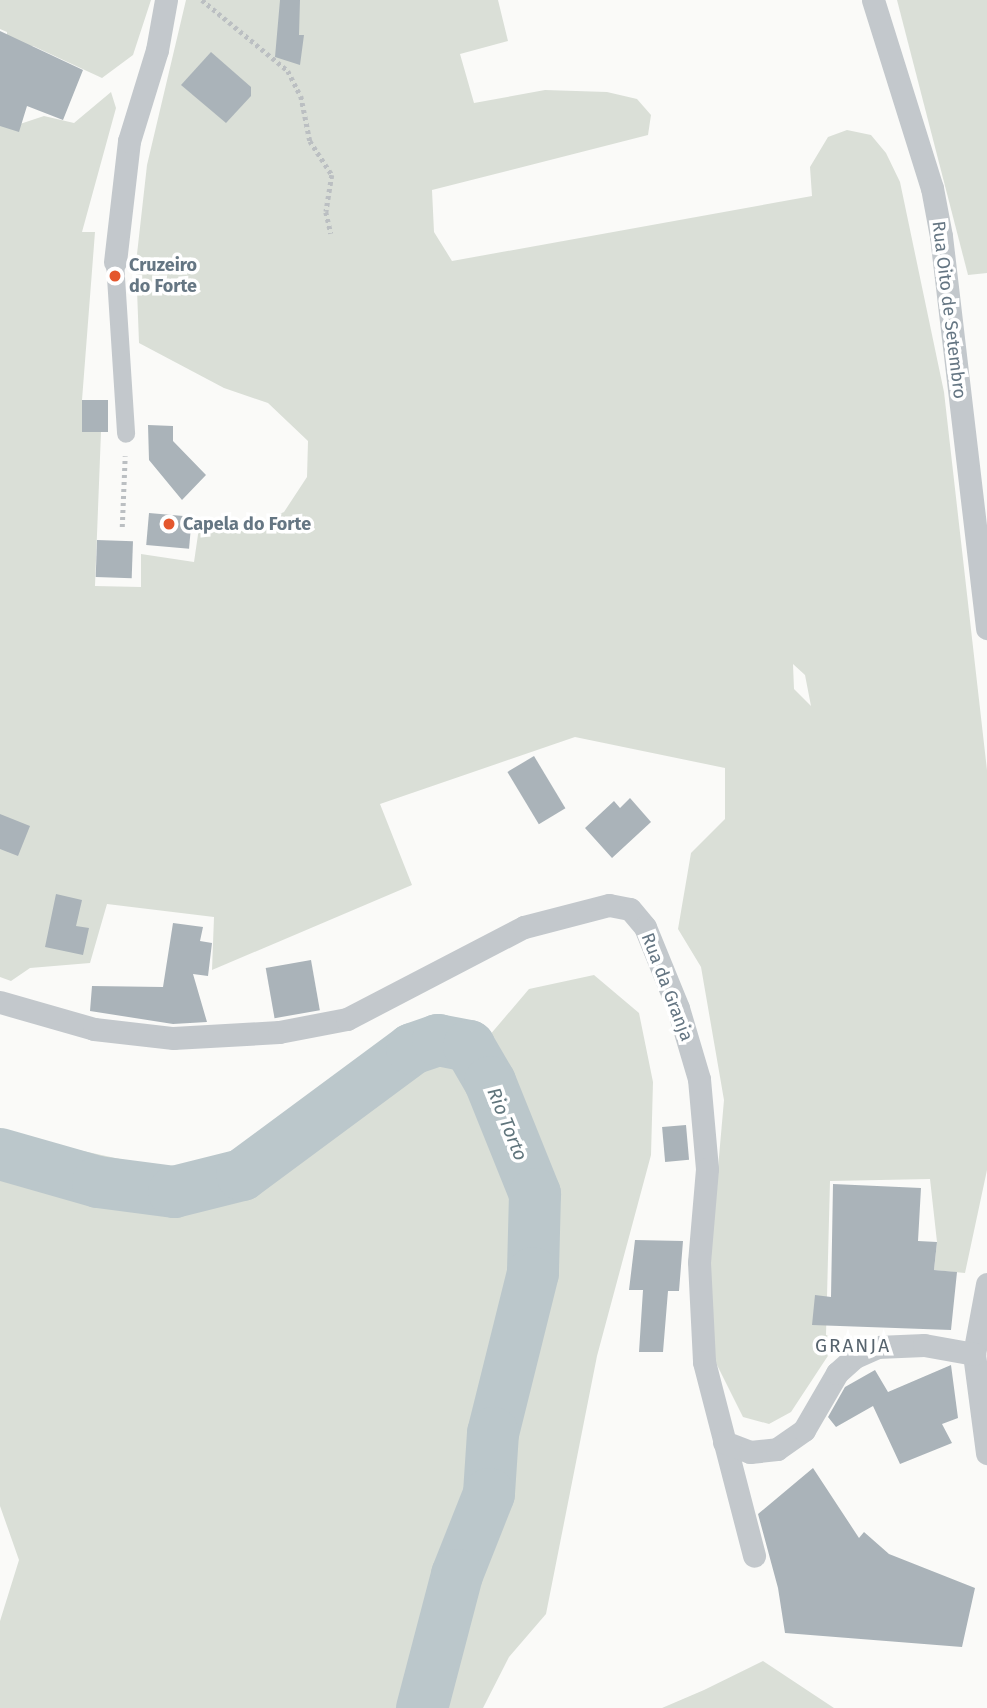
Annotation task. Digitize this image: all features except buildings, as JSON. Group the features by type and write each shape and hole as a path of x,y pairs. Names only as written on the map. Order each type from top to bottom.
{"street":[{"path":"126,434 115,262 129,141 157,50 166,0"},
{"name":"Rua Oito de Setembro","path":"873,0 932,188 941,236 987,628"},
{"name":"Rua da Granja","path":"0,1002 94,1029 146,1035 279,1032 347,1019 524,926 609,905 630,909 645,926 678,1008 699,1079 707,1169 699,1262 704,1362 754,1556"},
{"path":"987,1284 974,1354 981,1387 987,1453"},
{"path":"724,1442 750,1452 777,1448 804,1430 837,1373 855,1357 877,1347 924,1345 974,1354"}],"path":[{"path":"202,0 289,71 301,96 310,141 332,175 326,212 331,233"},
{"path":"122,527 126,434"}],"shaded area":[{"path":"0,0 151,0 133,55 102,78 33,46 7,45 7,32 0,29"},
{"path":"186,0 498,0 508,41 460,54 474,103 545,90 607,92 637,99 651,115 648,135 432,190 434,232 452,261 812,196 810,167 828,137 847,130 871,135 886,153 900,182 944,392 987,770 987,1170 965,1273 934,1270 937,1242 930,1179 830,1181 826,1335 839,1339 791,1412 769,1424 743,1417 714,1359 709,1270 724,1100 701,967 678,929 691,853 725,819 725,768 575,737 380,804 412,885 212,970 214,917 107,904 90,963 30,968 11,981 0,977 0,122 8,128 44,116 74,123 111,92 116,108 82,232 95,232 82,432 101,432 95,586 141,587 141,554 194,562 200,521 237,533 284,512 307,477 308,441 268,403 224,388 139,343 136,263 147,165","holes":["793,664 805,675 811,706 794,689"]},
{"path":"897,0 987,0 987,273 968,275"},
{"path":"594,975 639,1013 653,1082 651,1155 597,1356 546,1614 509,1657 483,1708 0,1708 0,1621 19,1560 0,1506 0,1133 166,1169 209,1171 257,1153 356,1072 427,1027 489,1036 529,989"},
{"path":"763,1661 834,1708 662,1708 704,1690"}],"waterway":[{"name":"Rio Torto","path":"0,1154 98,1182 174,1192 242,1175 412,1049 438,1040 469,1046 490,1082 535,1194 533,1273 493,1433 489,1494 457,1575 422,1708"}],"place":[{"name":"Cruzeiro do Forte","path":"115,276"},
{"name":"Capela do Forte","path":"169,524"}],"district":[{"name":"GRANJA","path":"853,1346"}]}
